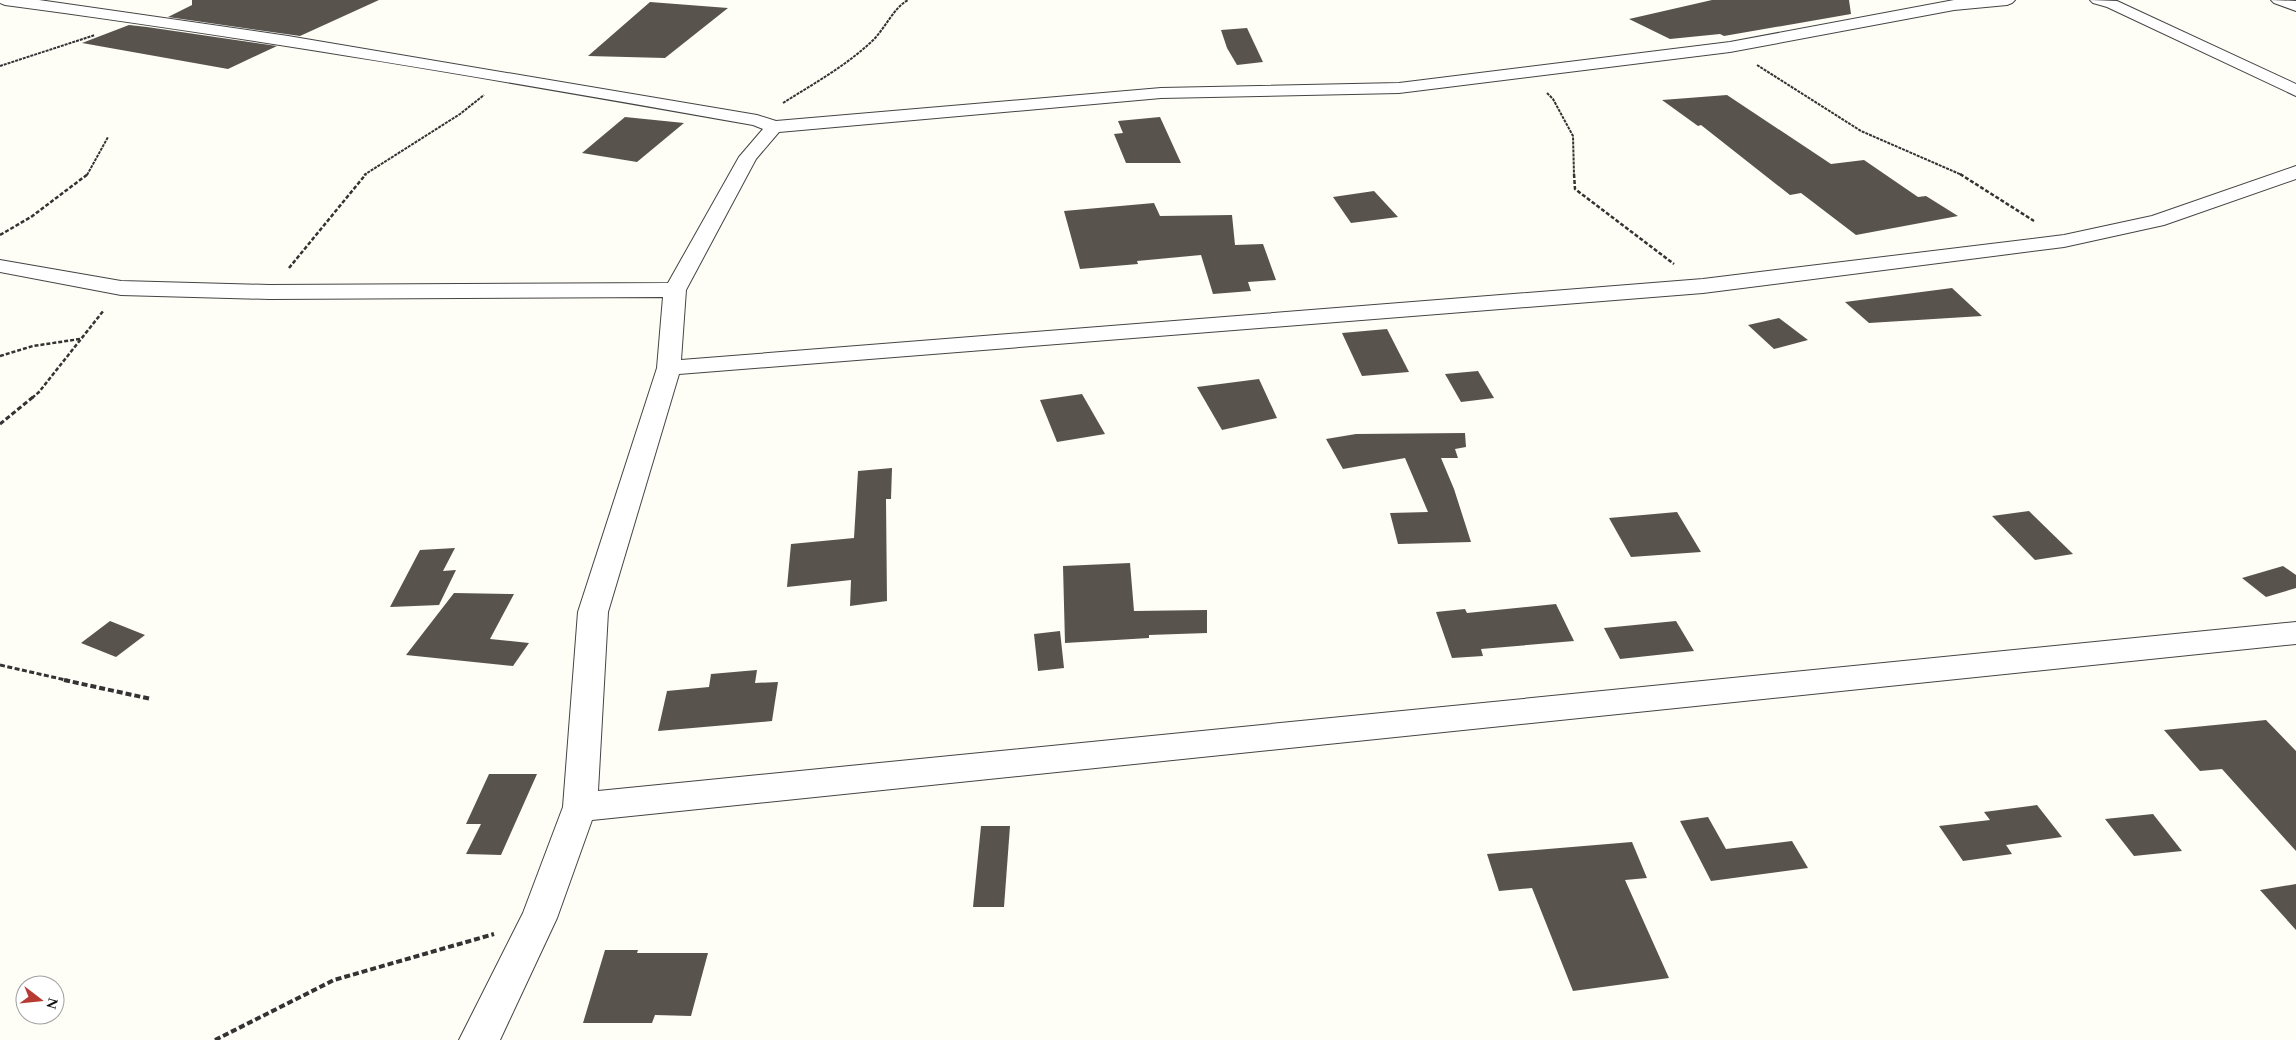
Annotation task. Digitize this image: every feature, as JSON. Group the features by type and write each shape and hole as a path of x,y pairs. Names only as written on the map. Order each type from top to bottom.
{"street":[{"path":"5,0 142,17 505,76 766,124 1161,92 1399,88 1730,47 1954,5 2007,0"},
{"path":"2105,2 2137,0"},
{"path":"2279,0 2296,6"},
{"path":"2105,2 2296,91"},
{"path":"479,1040 539,918 580,808 593,612 669,368 675,290 766,124"},
{"path":"669,368 1703,286 2064,241 2157,222 2296,172"},
{"path":"0,266 121,288 269,292 675,290"},
{"path":"580,808 2296,633"}],"path":[{"path":"766,124 881,34 898,4 908,0"},
{"path":"0,66 102,33 142,17"},
{"path":"1730,47 1861,131 1966,177 2064,241"},
{"path":"1526,73 1553,98 1573,136 1575,189 1703,286"},
{"path":"269,292 343,204 362,177 460,114 505,76"},
{"path":"0,235 31,217 87,176 108,137"},
{"path":"0,424 39,392 121,288"},
{"path":"0,356 32,346 80,339"},
{"path":"0,664 151,699"},
{"path":"215,1040 334,980 480,938 539,918"}],"building":[{"path":"192,0 379,0 300,36 168,17 192,5"},
{"path":"1712,0 1849,0 1851,14 1724,36 1720,34 1670,39 1629,19"},
{"path":"650,2 728,8 665,58 588,56"},
{"path":"129,25 277,46 228,69 82,43"},
{"path":"1247,28 1263,62 1237,65 1227,48 1221,30"},
{"path":"1727,95 1831,164 1864,160 1918,197 1926,196 1958,216 1856,235 1801,193 1790,195 1701,125 1698,126 1662,100"},
{"path":"625,117 684,123 637,162 582,153"},
{"path":"1160,117 1181,163 1126,163 1114,134 1123,133 1118,121"},
{"path":"1374,191 1398,217 1351,223 1333,197"},
{"path":"1154,203 1160,216 1232,215 1235,245 1263,244 1276,280 1248,282 1251,291 1213,294 1201,255 1137,261 1138,264 1080,269 1064,211"},
{"path":"1952,288 1982,316 1869,323 1845,302"},
{"path":"1779,318 1808,340 1774,349 1748,325"},
{"path":"1387,329 1409,372 1362,376 1342,333"},
{"path":"1478,371 1494,398 1461,402 1445,374"},
{"path":"1259,379 1277,418 1222,430 1197,387"},
{"path":"1082,394 1105,434 1057,442 1040,400"},
{"path":"1465,433 1466,447 1455,449 1458,458 1441,458 1454,489 1471,542 1398,544 1390,513 1428,512 1405,458 1343,469 1326,439 1356,434"},
{"path":"892,468 891,499 886,499 887,601 850,606 851,580 787,587 791,544 854,538 858,471"},
{"path":"2029,511 2073,554 2035,560 1992,516"},
{"path":"1677,512 1701,552 1631,557 1609,518"},
{"path":"455,548 443,571 456,570 439,605 390,607 420,550"},
{"path":"1130,563 1134,611 1207,610 1207,633 1149,635 1149,638 1065,643 1063,566"},
{"path":"2283,566 2296,575 2296,588 2266,597 2242,578"},
{"path":"454,593 514,594 490,639 529,643 513,666 406,655"},
{"path":"1556,604 1574,641 1481,649 1483,656 1452,658 1436,612 1465,609 1467,613"},
{"path":"110,621 145,635 116,657 81,643"},
{"path":"1676,621 1694,651 1620,659 1604,628"},
{"path":"1060,631 1064,668 1038,671 1034,634"},
{"path":"757,670 755,683 778,682 772,721 658,731 667,691 709,687 711,674"},
{"path":"2266,720 2296,751 2296,851 2222,769 2200,771 2164,730"},
{"path":"489,774 537,774 501,855 466,854 481,824 466,824"},
{"path":"2037,805 2062,837 2006,845 2012,854 1963,861 1939,826 1990,820 1984,812"},
{"path":"2153,814 2182,851 2134,856 2105,819"},
{"path":"1708,817 1726,849 1792,841 1808,868 1711,881 1680,821"},
{"path":"981,826 1010,826 1004,907 973,907"},
{"path":"1632,842 1647,878 1625,880 1669,978 1573,991 1532,888 1499,891 1487,854"},
{"path":"2296,884 2296,930 2260,890"},
{"path":"605,950 638,950 637,953 708,953 691,1016 655,1015 652,1023 583,1023"}]}
